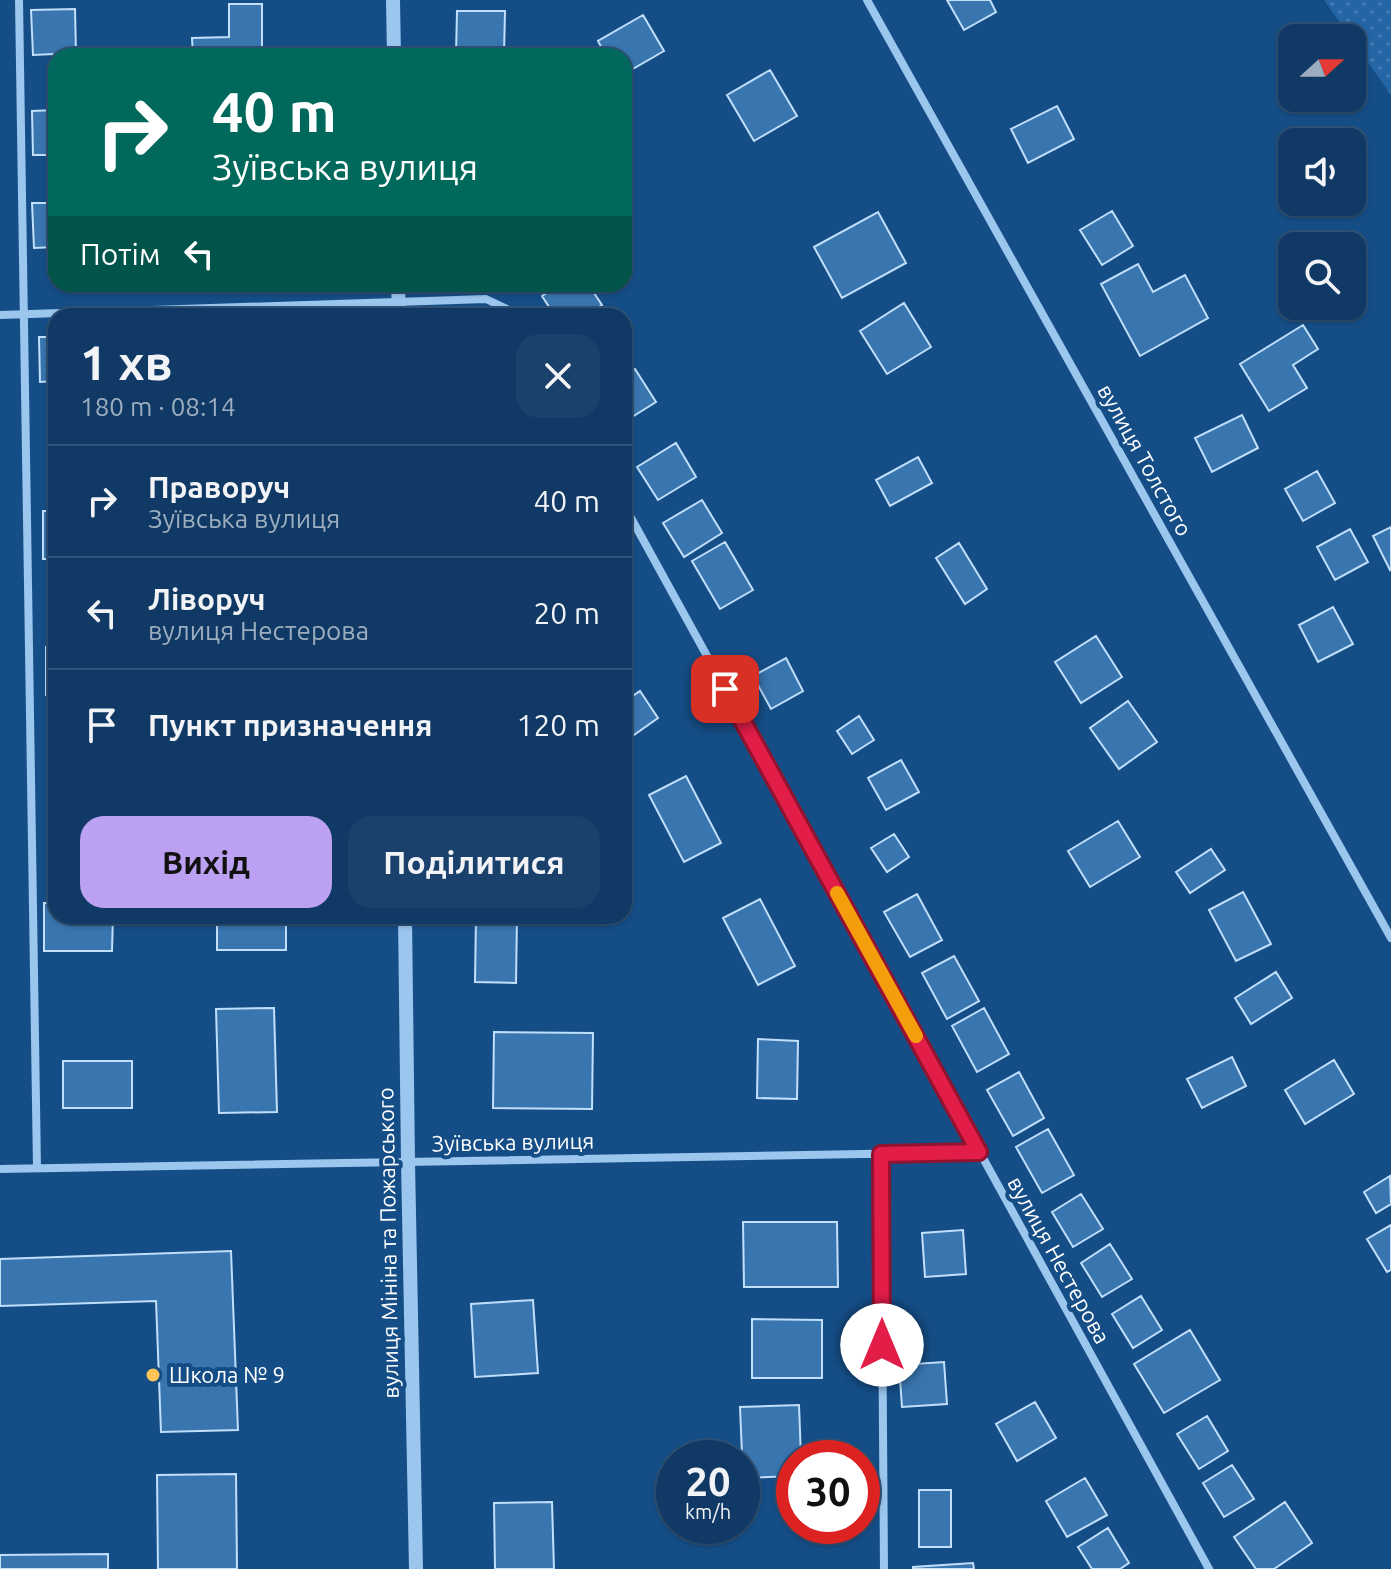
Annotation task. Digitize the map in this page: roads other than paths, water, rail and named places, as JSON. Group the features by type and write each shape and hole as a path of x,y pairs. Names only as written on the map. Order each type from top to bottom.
{"street":[{"path":"19,0 37,1168"},
{"path":"393,0 394,48"},
{"name":"вулиця Толстого","path":"867,0 1391,938"},
{"path":"398,308 486,299 505,308"},
{"path":"0,315 48,315"},
{"name":"вулиця Нестерова","path":"632,520 1209,1569"},
{"name":"вулиця Мініна та Пожарського","path":"405,924 416,1569"},
{"name":"Зуївська вулиця","path":"0,1169 979,1152"},
{"path":"881,1154 884,1569"}],"place":[{"name":"Школа № 9","path":"153,1375"}]}
